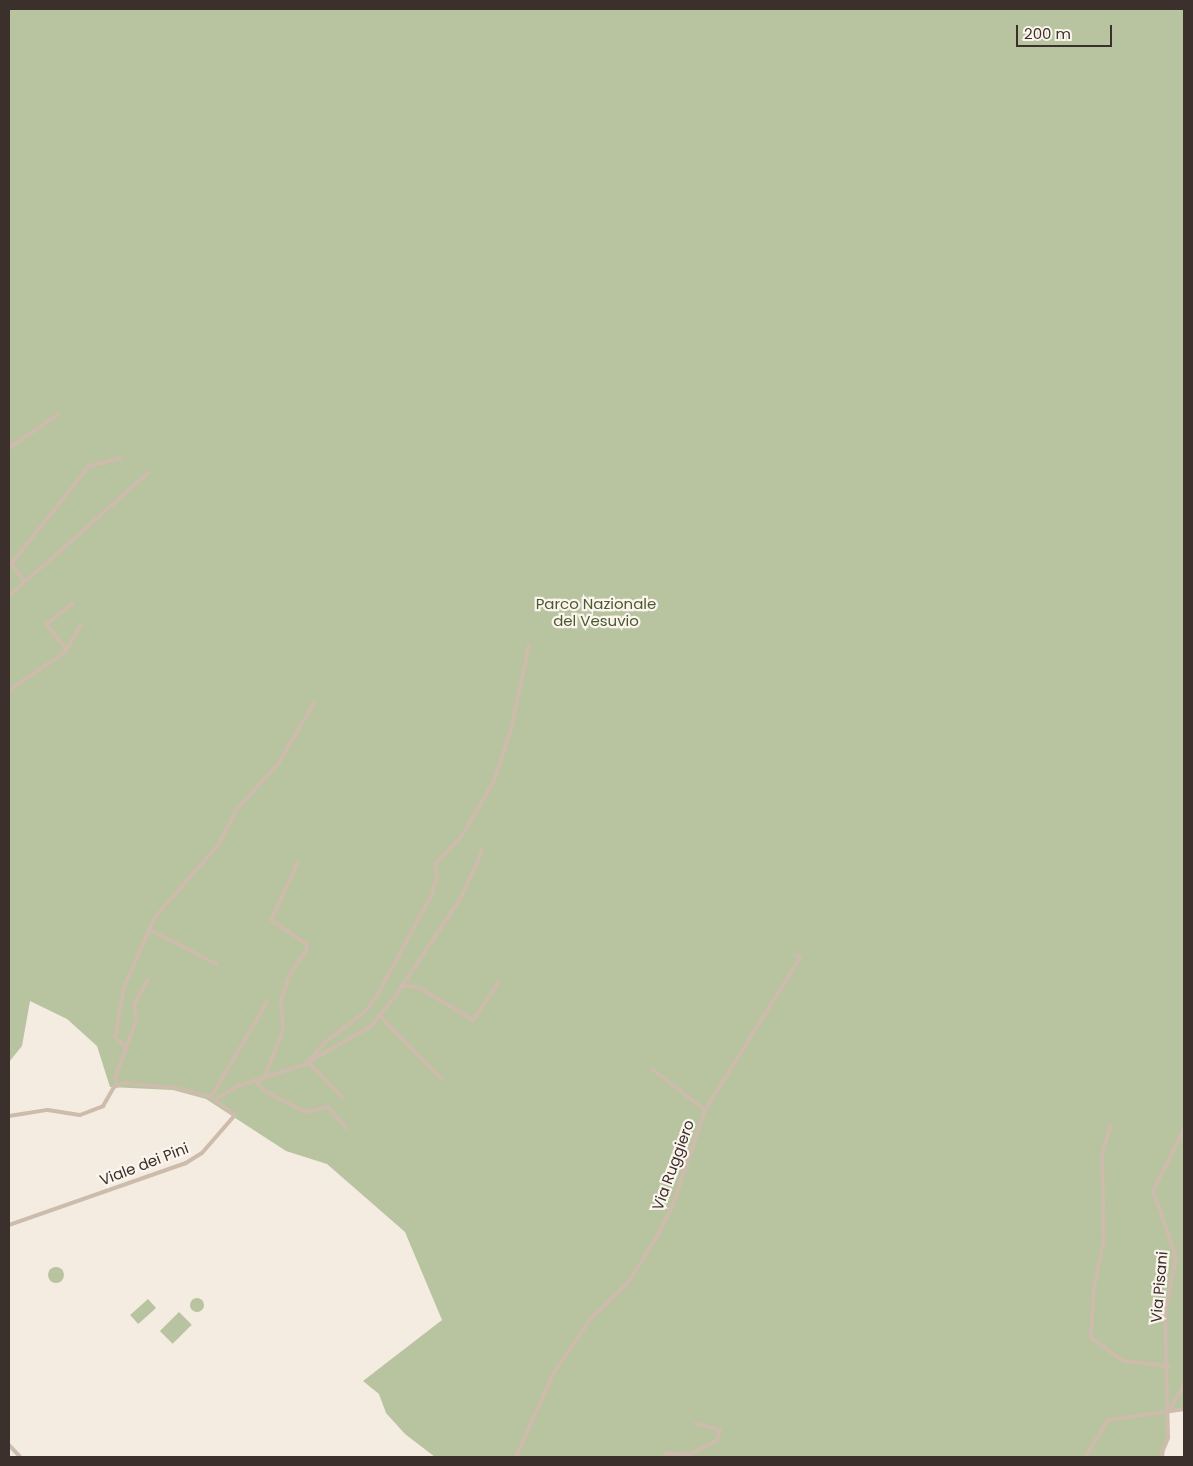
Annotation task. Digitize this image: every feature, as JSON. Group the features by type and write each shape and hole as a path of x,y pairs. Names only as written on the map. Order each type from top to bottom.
{"street":[{"path":"9,448 59,414"},
{"path":"26,582 10,562 89,466 120,458"},
{"path":"9,596 148,473"},
{"path":"67,650 46,624 73,603"},
{"path":"9,690 67,650 81,625"},
{"path":"309,1061 326,1042 366,1011 378,994 430,898 437,878 435,864 461,838 486,796 511,729 529,645"},
{"path":"125,1046 116,1041 116,1024 128,972 149,928 222,838 238,809 278,764 314,703"},
{"path":"213,1098 265,1076 309,1061 361,1033 379,1015 402,986 470,882 472,865 482,851"},
{"path":"265,1076 284,1030 281,1000 290,974 308,949 307,944 271,920 298,862"},
{"path":"149,928 216,964"},
{"name":"Via Ruggiero","path":"516,1457 554,1374 591,1318 628,1283 657,1236 672,1207 705,1110 800,958 797,955"},
{"path":"9,1116 48,1110 80,1115 106,1103 117,1085 115,1078 125,1046 138,1016 134,1006 148,980"},
{"path":"402,986 418,987 473,1020 499,982"},
{"path":"213,1098 267,1002"},
{"path":"379,1015 442,1079"},
{"path":"309,1061 342,1097"},
{"path":"652,1069 705,1110"},
{"path":"255,1080 266,1092 306,1112 328,1107 346,1128"},
{"name":"Viale dei Pini","path":"9,1225 194,1159 235,1115 213,1098 176,1088 117,1085"},
{"path":"1111,1126 1102,1154 1104,1239 1094,1287 1091,1338 1124,1361 1169,1366"},
{"name":"Via Pisani","path":"1160,1457 1166,1447 1168,1412 1169,1366 1165,1315 1176,1257 1153,1191 1184,1129"},
{"path":"1168,1412 1184,1385"},
{"path":"1085,1457 1108,1420 1184,1409"},
{"path":"664,1457 667,1453 688,1455 717,1440 720,1430 696,1422"},
{"path":"9,1445 20,1457"}],"green space":[{"name":"Parco Nazionale del Vesuvio","path":"9,9 1184,9 1184,1410 1169,1413 1164,1457 435,1457 405,1434 386,1413 379,1394 363,1381 442,1320 405,1232 327,1164 286,1151 206,1099 173,1090 110,1087 97,1046 67,1019 30,1001 22,1046 9,1062"},
{"path":"53,1267 59,1267 64,1272 62,1281 53,1283 48,1278 48,1272"},
{"path":"197,1298 202,1300 204,1305 202,1310 197,1312 192,1310 190,1305 192,1300"},
{"path":"148,1299 156,1308 138,1324 130,1315"},
{"path":"179,1312 192,1325 173,1344 160,1331"}]}
